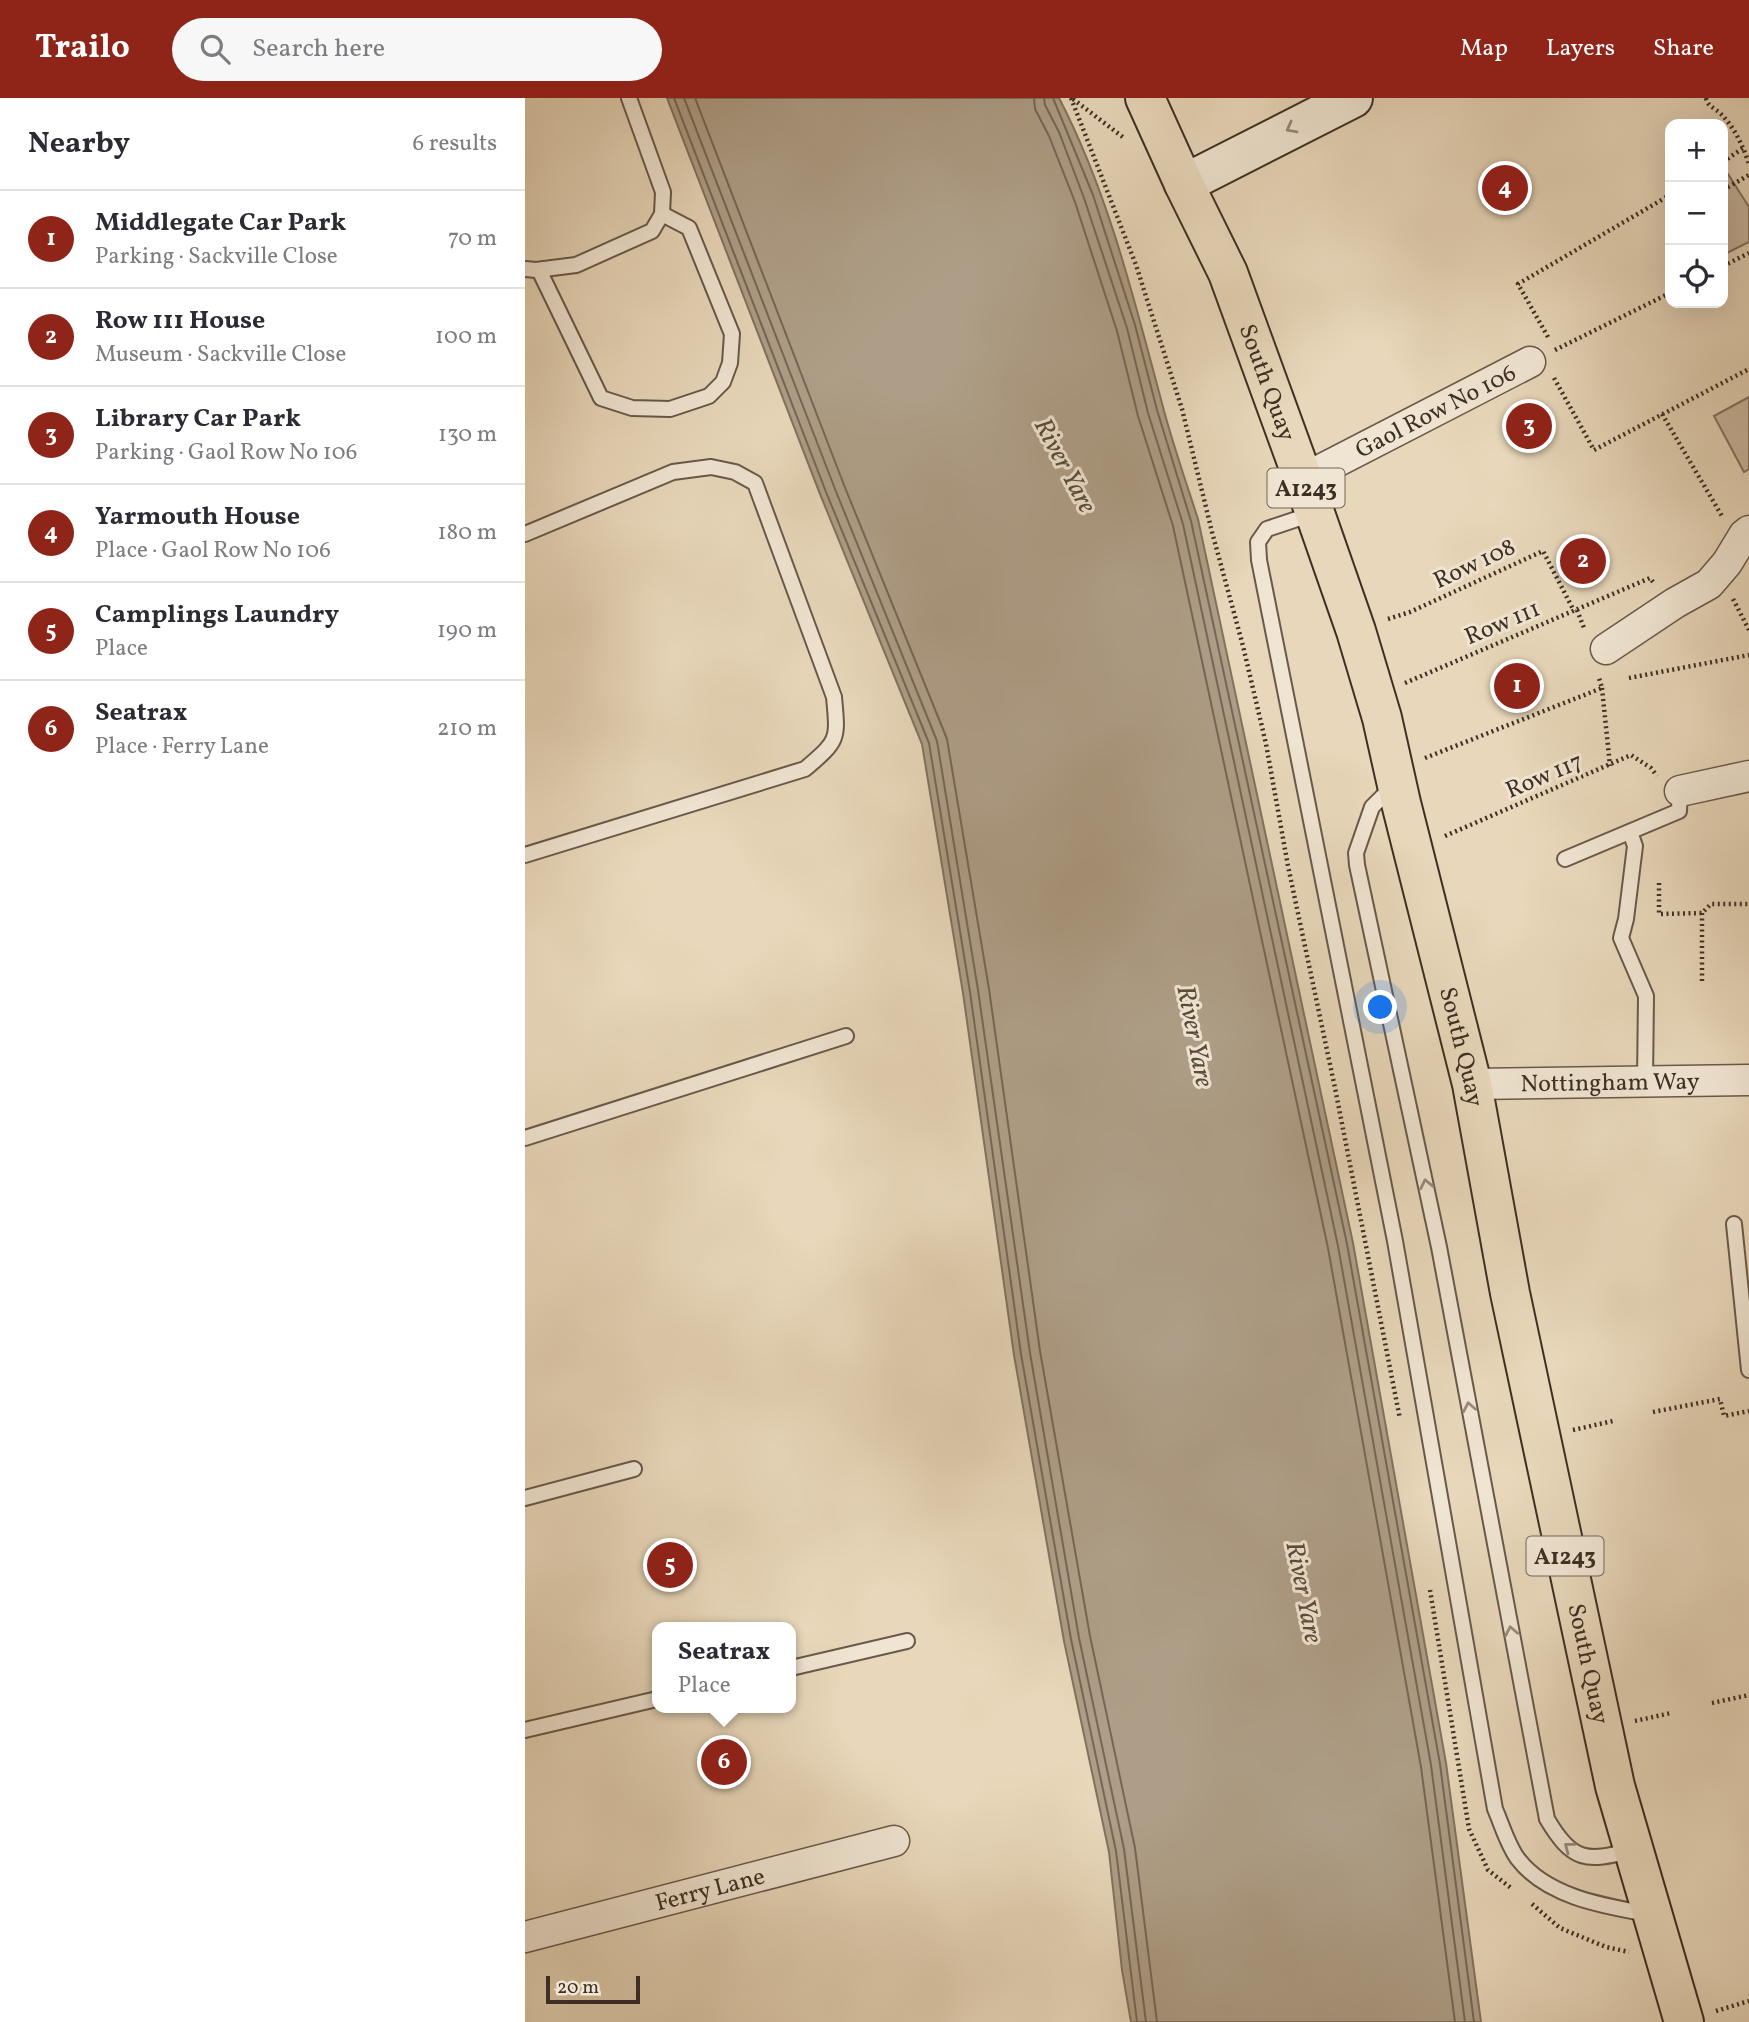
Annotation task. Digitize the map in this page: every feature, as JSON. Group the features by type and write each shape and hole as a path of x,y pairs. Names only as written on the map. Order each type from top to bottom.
{"main road":[{"name":"South Quay","path":"1145,98 1228,273 1356,631 1375,696 1472,1084 1510,1293 1612,1774 1684,2022"},
{"path":"1184,184 1353,98"}],"street":[{"name":"Gaol Row No 106","path":"1309,496 1542,356"},
{"path":"1606,649 1709,584 1744,537"},
{"path":"1680,790 1749,776"},
{"name":"Nottingham Way","path":"1472,1084 1749,1080"},
{"name":"Ferry Lane","path":"525,1937 894,1841"}],"lane":[{"path":"629,98 663,192 662,214 652,231 576,265 532,270 601,398 632,408 670,410 709,396 723,382 730,363 732,334 689,228 662,214"},
{"path":"525,534 673,471 711,467 735,472 755,483 834,697 837,733 827,751 805,769 525,855"},
{"path":"1309,496 1267,529 1258,542 1259,560 1391,1216 1495,1809 1518,1859 1551,1888 1604,1906 1653,1915"},
{"path":"1396,776 1373,807 1356,853 1357,865 1439,1247 1547,1819 1559,1839 1577,1854 1600,1859 1633,1849"},
{"path":"1565,859 1679,811 1680,790"},
{"path":"1630,832 1635,846 1621,938 1646,996 1645,1082"},
{"path":"525,1138 846,1036"},
{"path":"1734,1224 1749,1370"},
{"path":"525,1498 634,1469"},
{"path":"796,1667 908,1641"},
{"path":"525,1730 652,1700"}],"path":[{"path":"1071,98 1136,265 1182,410 1266,744 1279,822 1335,1088"},
{"path":"1706,98 1708,104 1721,114 1734,132 1749,165"},
{"path":"1728,158 1743,148"},
{"path":"1728,187 1749,175"},
{"path":"1665,198 1518,284 1542,356 1594,450 1749,369"},
{"path":"1728,264 1749,253"},
{"path":"1542,356 1665,295"},
{"path":"1662,414 1744,537"},
{"name":"Row 108","path":"1356,631 1410,612 1543,551 1574,611"},
{"name":"Row 111","path":"1375,696 1650,578 1675,603"},
{"path":"1606,649 1591,657 1602,688 1610,765"},
{"path":"1629,678 1749,655"},
{"path":"1396,776 1602,688"},
{"name":"Row 117","path":"1413,850 1631,755 1651,768 1664,784 1680,790"},
{"path":"1279,822 1310,817"},
{"path":"1659,883 1659,914 1702,913 1711,904 1749,904"},
{"path":"1702,913 1702,982"},
{"path":"1653,1412 1720,1399 1724,1416 1749,1411"},
{"path":"1712,1703 1749,1695"}],"shaded area":[{"path":"1728,174 1749,207 1749,242 1728,252"},
{"path":"1749,397 1749,469 1744,472 1714,416"}],"water":[{"name":"River Yare","path":"667,98 1059,98 1077,135 1119,250 1171,435 1198,519 1353,1243 1446,1763 1481,2022 1131,2022 1122,1970 1109,1852 1064,1641 1014,1355 963,993 922,744 820,494"}],"place":[{"name":"Yarmouth House","path":"1505,188"},
{"name":"Library Car Park","path":"1529,426"},
{"name":"Row 111 House","path":"1583,561"},
{"name":"Middlegate Car Park","path":"1517,686"},
{"name":"Camplings Laundry","path":"670,1565"},
{"name":"Seatrax","path":"724,1762"}]}
